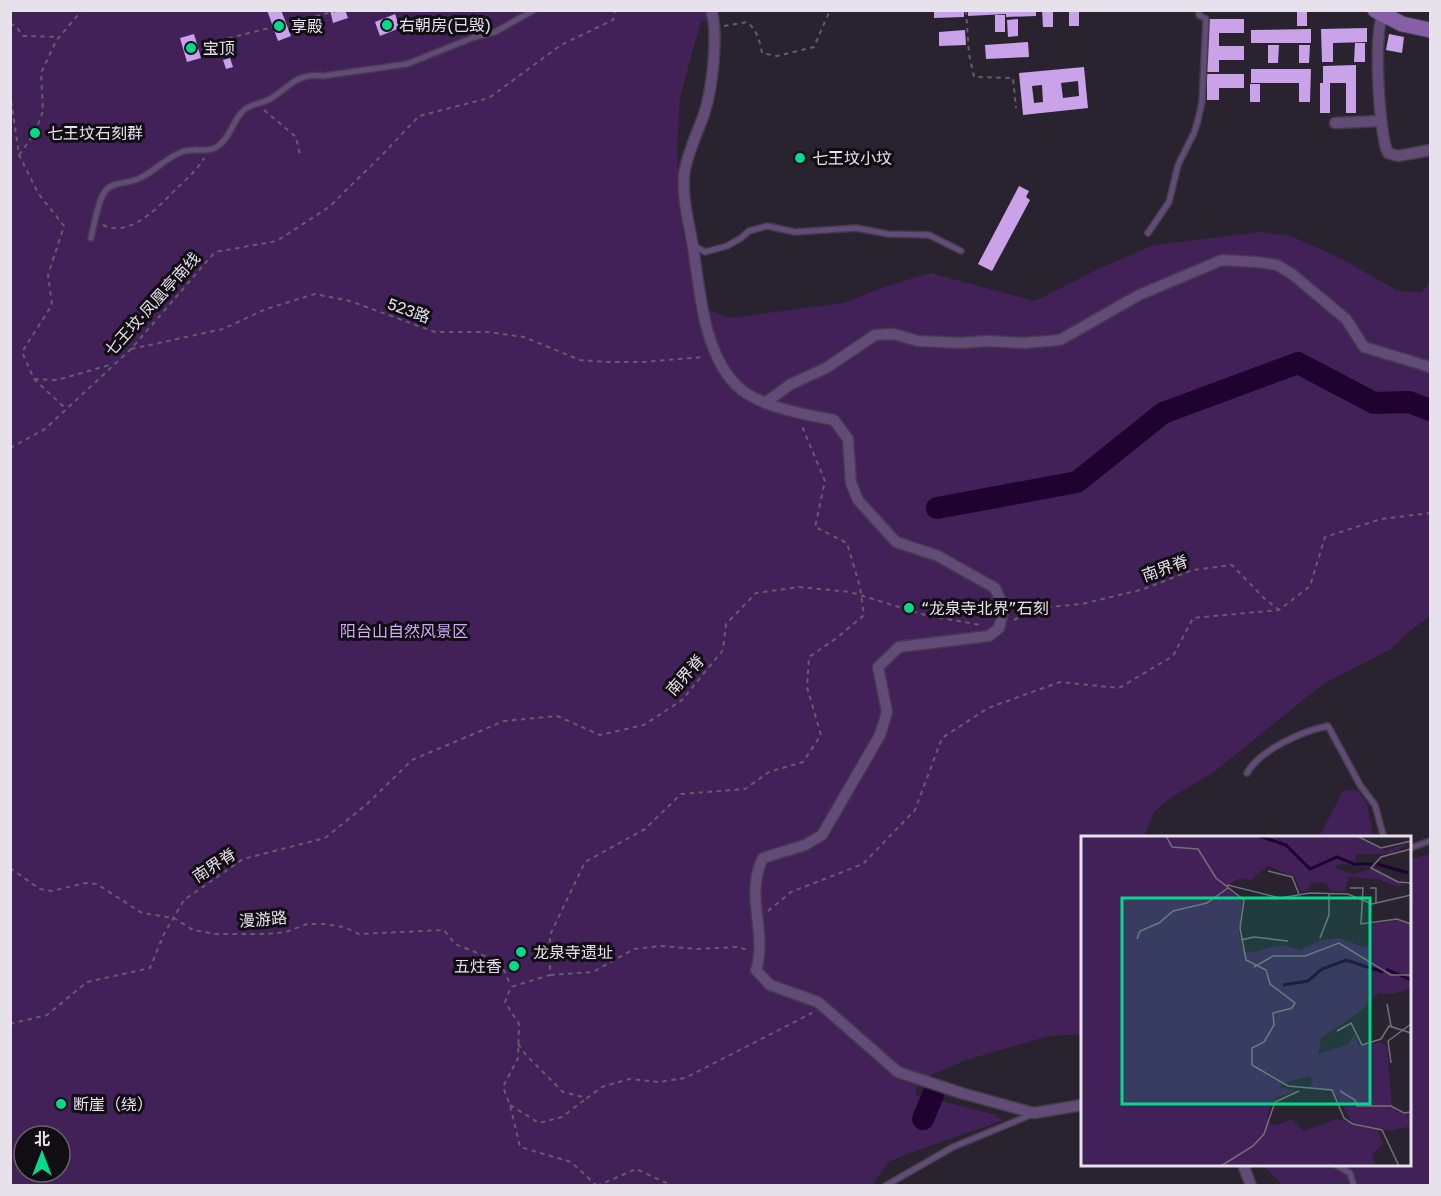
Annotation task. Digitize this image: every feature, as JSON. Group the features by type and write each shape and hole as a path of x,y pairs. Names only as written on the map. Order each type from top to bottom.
{"street":[{"path":"711,10 716,27 705,111 684,173 686,212 705,323 721,363 736,385 765,403 834,420 848,439 851,483 858,500 896,542 938,556 995,588 1004,608 999,628 989,636 898,647 878,667 887,712 880,735 822,836 763,858 755,873 760,958 756,970 770,985 818,1002 898,1072 961,1093 1035,1113 1081,1105"},
{"path":"1431,30 1402,24 1381,12 1378,31 1380,121 1384,147 1388,153 1398,156 1431,150"},
{"path":"1335,123 1380,121"},
{"path":"765,403 791,384 826,368 875,335 894,334 918,341 962,343 987,341 1023,343 1060,340 1139,295 1222,260 1277,265 1292,274 1346,319 1364,347 1431,367"},
{"path":"1244,1166 1251,1185"}],"lane":[{"path":"91,238 100,200 105,190 115,184 139,179 180,152 190,149 208,151 218,146 230,134 245,109 269,100 297,79 309,75 323,76 407,64 472,38 495,32 534,10"},
{"path":"1148,234 1169,202 1178,165 1194,133 1202,102 1206,19 1199,15 1199,10"},
{"path":"693,245 705,252 727,246 749,231 767,226 795,232 856,228 888,234 928,235 961,251"},
{"path":"1246,773 1252,764 1264,754 1313,729 1328,726 1360,785 1375,805 1384,836"},
{"path":"1411,848 1431,841"},
{"path":"885,1185 953,1147 1035,1113"},
{"path":"1338,1166 1350,1173 1354,1185"}],"path":[{"path":"19,155 35,133 43,111 41,73 59,37 82,10"},
{"path":"202,45 340,10"},
{"name":"七王坟·凤凰亭南线","path":"10,448 45,429 131,349 215,252 277,241 329,207 418,116 489,98 561,45 613,20 615,10"},
{"path":"716,27 747,22 753,27 760,40 762,53 777,56 814,47 830,10"},
{"path":"966,10 969,54 974,77 1013,78 1016,108"},
{"path":"10,24 15,25 23,36 59,37"},
{"path":"10,92 19,155 38,193 64,226 48,275 52,304 22,352 34,379 66,408"},
{"path":"260,104 266,113 296,137 300,154"},
{"path":"96,220 107,227 120,227 141,221 157,210 198,168 208,151"},
{"name":"523路","path":"131,349 223,329 266,309 315,294 350,301 435,332 488,332 524,337 580,360 631,362 703,357 721,363"},
{"path":"34,379 57,380 114,364"},
{"path":"550,975 550,935 585,862 645,829 681,794 745,789 769,772 803,762 821,735 807,687 809,657 864,615 862,597 847,543 815,527 825,481 796,412"},
{"path":"757,920 791,892 863,864 915,810 942,738 988,708 1060,682 1119,688 1173,656 1193,618 1279,610 1310,586 1325,537 1381,519 1431,513"},
{"name":"南界脊","path":"10,1024 47,1014 87,982 150,968 164,934 184,900 243,859 325,838 366,805 412,760 504,721 557,716 600,735 644,725 682,700 723,650 726,624 756,593 799,587 850,592 925,615 999,628 1038,608 1082,604 1144,589 1193,570 1232,565 1279,610"},
{"name":"漫游路","path":"10,867 40,889 52,891 85,883 98,884 142,913 174,918 194,930 215,934 286,932 307,924 344,927 358,934 444,930 455,944 485,956 503,968 511,987"},
{"path":"673,1185 636,1169 597,1185 571,1162 520,1147 510,1105 503,1087 518,1058 519,1024 505,1002 511,987 550,975 593,972 634,949 662,946 697,949 736,947 759,952"},
{"path":"510,1105 539,1122 562,1118 602,1087 629,1079 659,1082 685,1078 825,1008"},
{"path":"518,1044 563,1092 587,1098"}],"green space":[{"name":"阳台山自然风景区","path":"10,11 705,11 713,22 701,21 680,97 677,152 680,215 691,272 702,307 730,318 843,303 930,273 1035,301 1098,269 1154,245 1261,232 1291,236 1340,258 1398,291 1421,292 1430,283 1430,616 1391,649 1323,684 1214,772 1170,798 1154,812 1144,836 1081,836 1081,1034 1049,1036 966,1060 924,1078 917,1088 916,1095 997,1115 994,1117 1004,1120 888,1162 872,1185 11,1185"},
{"path":"1357,790 1367,803 1373,836 1320,836 1343,791"},
{"path":"1430,854 1430,1185 1283,1185 1264,1166 1411,1166 1411,859"}],"building":[{"name":"享殿","path":"267,10 281,10 291,36 278,41"},
{"path":"330,10 345,10 348,18 333,23"},
{"path":"934,10 964,10 964,17 934,18"},
{"path":"968,10 1036,10 1036,16 1006,17 1006,14 968,16"},
{"path":"1042,10 1053,10 1053,27 1043,27"},
{"path":"1069,10 1079,10 1079,26 1069,26"},
{"path":"1297,10 1307,10 1307,26 1297,26"},
{"name":"右朝房(已毁)","path":"395,14 400,28 380,36 375,22"},
{"path":"995,15 1005,15 1005,32 995,32"},
{"path":"1018,19 1018,36 1008,37 1007,20"},
{"path":"1207,19 1244,19 1244,33 1219,33 1219,46 1244,46 1244,60 1219,60 1219,72 1207,72"},
{"path":"1367,28 1367,42 1333,43 1333,62 1322,62 1321,29"},
{"path":"1311,29 1311,43 1251,43 1251,30"},
{"path":"965,30 966,45 939,46 939,32"},
{"name":"宝顶","path":"194,34 201,58 187,62 180,38"},
{"path":"1389,34 1404,37 1402,53 1386,50"},
{"path":"1028,42 1029,57 986,59 985,45"},
{"path":"1355,43 1365,43 1365,62 1354,62"},
{"path":"1268,45 1279,45 1278,63 1268,63"},
{"path":"1299,45 1310,45 1309,63 1299,63"},
{"path":"230,58 233,67 226,69 223,60"},
{"path":"1356,65 1356,113 1346,113 1346,83 1330,83 1330,113 1320,113 1320,83 1323,83 1323,66"},
{"path":"1084,67 1088,108 1023,115 1019,73","holes":["1078,81 1079,96 1063,98 1061,83","1042,85 1043,102 1034,103 1032,86"]},
{"path":"1251,69 1311,69 1310,102 1299,102 1299,83 1251,83"},
{"path":"1207,74 1244,74 1244,88 1219,88 1219,100 1207,100"},
{"path":"1250,84 1260,84 1260,102 1250,102"},
{"path":"1019,186 1029,191 1026,197 1030,200 992,271 978,264"}],"waterway":[{"path":"937,508 1077,482 1163,413 1298,363 1374,403 1409,402 1430,410"},
{"path":"923,1119 933,1095"}],"place":[{"name":"右朝房(已毁)","path":"387,25"},
{"name":"享殿","path":"279,26"},
{"name":"宝顶","path":"191,48"},
{"name":"七王坟石刻群","path":"35,133"},
{"name":"七王坟小坟","path":"800,158"},
{"name":"“龙泉寺北界”石刻","path":"909,608"},
{"name":"龙泉寺遗址","path":"521,952"},
{"name":"五炷香","path":"514,966"},
{"name":"断崖（绕）","path":"61,1104"}]}
